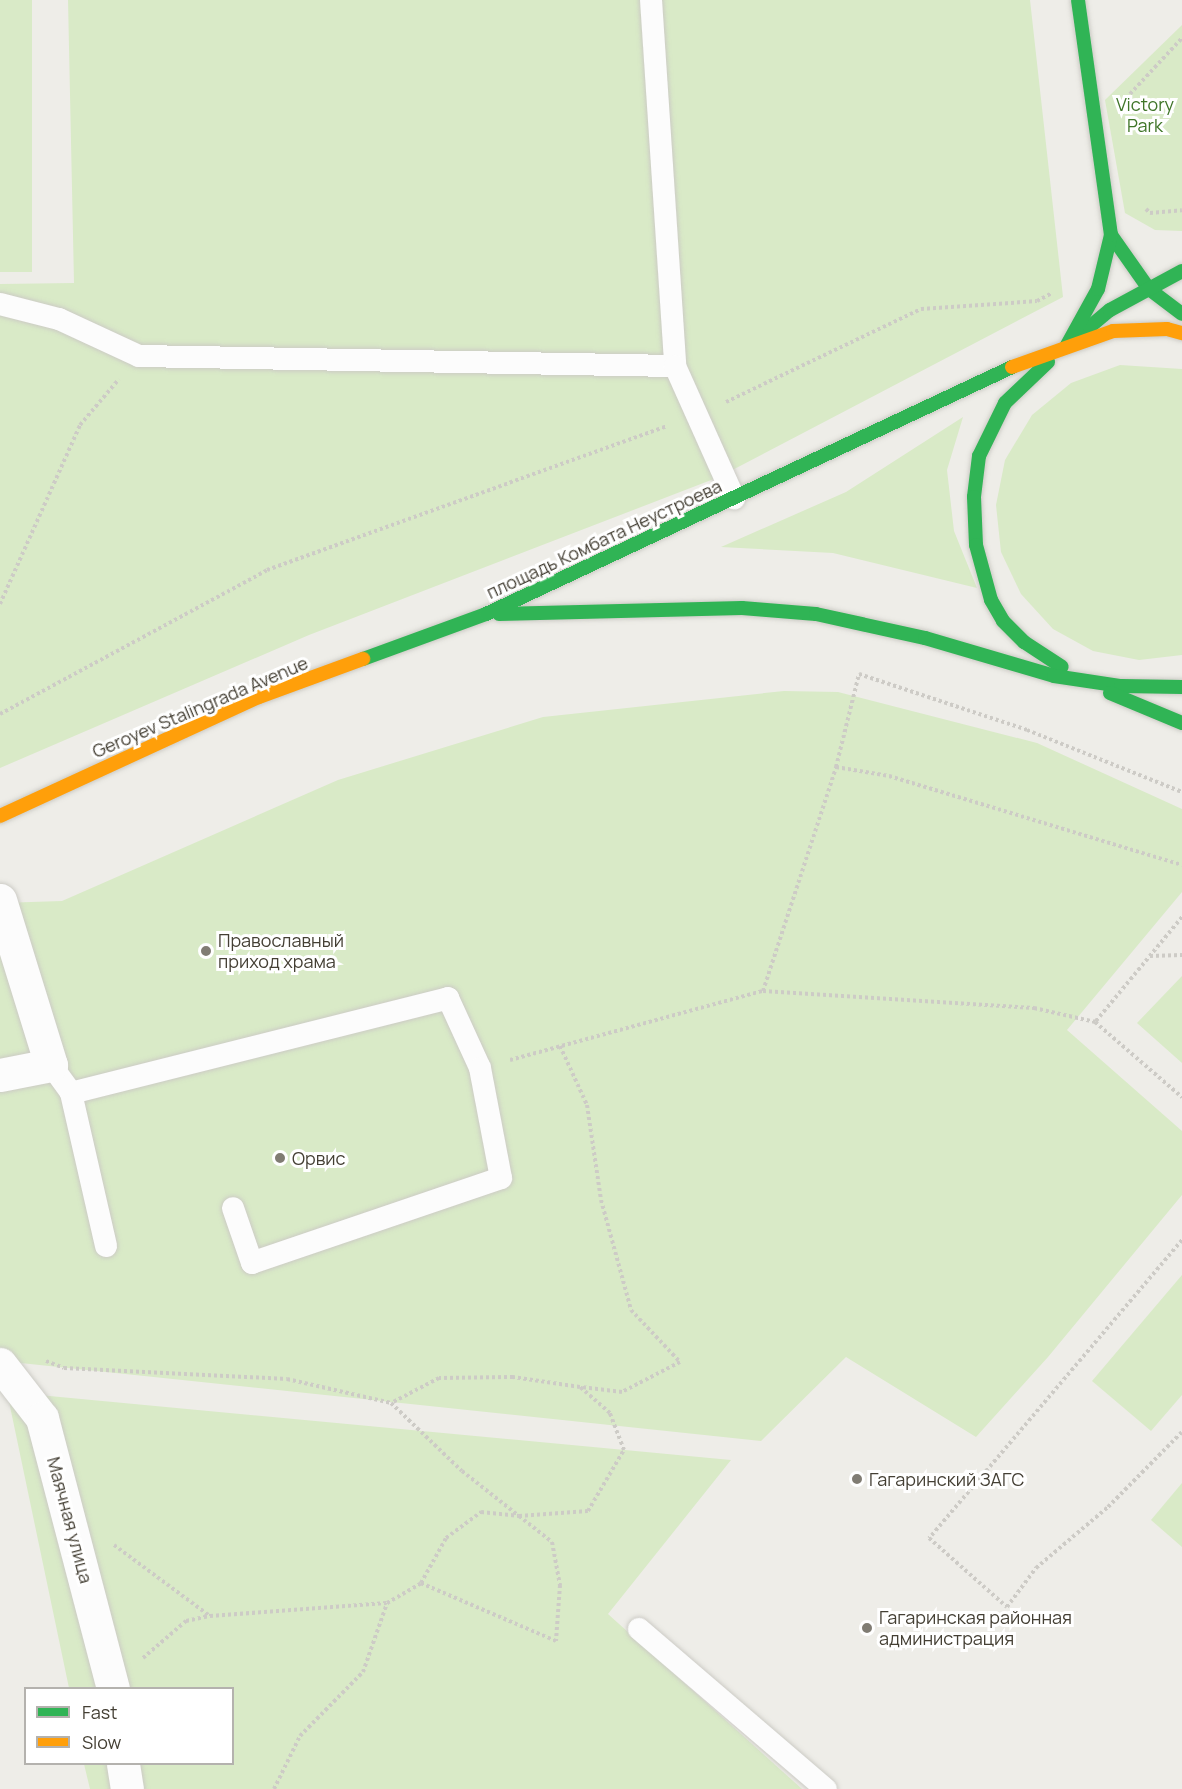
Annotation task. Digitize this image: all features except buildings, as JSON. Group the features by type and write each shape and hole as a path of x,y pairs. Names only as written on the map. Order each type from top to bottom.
{"main road":[{"path":"1066,347 1098,289 1111,235 1078,0"},
{"path":"1111,235 1149,289 1182,314"},
{"name":"площадь Комбата Неустроева","path":"1182,271 1110,310 1005,403 979,456 974,497 976,544 991,600 1003,621 1048,660 1119,698 1182,723"},
{"name":"площадь Комбата Неустроева","path":"486,614 1028,360 1113,331 1167,329 1182,333"},
{"name":"площадь Комбата Неустроева","path":"486,614 742,608 816,614 890,629 1054,676 1149,688 1182,687"},
{"name":"Geroyev Stalingrada Avenue","path":"0,816 259,697 486,614"}],"street":[{"path":"0,900 51,1065 0,1075"},
{"name":"Маячная улица","path":"0,1364 42,1418 113,1686"},
{"path":"123,1765 127,1789"}],"lane":[{"path":"651,0 675,366 734,498"},
{"path":"0,304 59,319 139,356 675,366"},
{"path":"71,1093 448,998 480,1068 501,1178 252,1263 232,1208"},
{"path":"51,1065 71,1093 106,1246"},
{"path":"639,1629 826,1789"}],"path":[{"path":"1127,104 1131,93 1182,38"},
{"path":"1142,205 1150,213 1182,210"},
{"path":"0,714 267,570 697,415 921,309 1037,301 1056,291"},
{"path":"0,604 80,424 139,356"},
{"path":"763,991 836,767 859,674 1027,730 1182,792"},
{"path":"836,767 889,776 1182,865"},
{"path":"1095,1022 1182,916"},
{"path":"1149,956 1182,955"},
{"path":"480,1068 763,991 1034,1008 1095,1022 1182,1096"},
{"path":"392,1404 439,1378 513,1377 622,1392 680,1362 632,1310 601,1200 587,1106 560,1046"},
{"path":"1182,1240 929,1539 1007,1607 1036,1569 1108,1507 1182,1432"},
{"path":"43,1360 64,1368 287,1379 392,1404 462,1471 552,1542 560,1585 556,1641 421,1583"},
{"path":"113,1686 186,1621 210,1616 387,1603 421,1583 446,1538 481,1512 519,1516 588,1511 624,1450 610,1413 580,1387"},
{"path":"111,1543 210,1616"},
{"path":"274,1789 300,1736 363,1672 387,1603"}],"green space":[{"path":"0,0 32,0 32,272 0,272"},
{"path":"68,0 1030,0 1063,297 719,477 309,635 0,768 0,284 74,283"},
{"name":"Victory Park","path":"1182,25 1182,231 1155,230 1125,213 1105,100"},
{"path":"1120,365 1182,369 1182,655 1139,660 1093,651 1053,629 1021,594 1001,552 996,505 1005,460 1032,415 1071,383"},
{"path":"963,417 947,470 954,531 977,588 833,553 721,547 846,492"},
{"path":"784,691 838,692 1037,743 1182,809 1182,892 1067,1030 1182,1131 1182,1195 1048,1357 976,1437 846,1357 761,1441 11,1362 0,1366 0,903 62,901 338,780 543,717"},
{"path":"1182,976 1182,1063 1137,1023"},
{"path":"1182,1275 1182,1395 1151,1431 1092,1381"},
{"path":"7,1392 731,1460 608,1614 802,1789 90,1789 84,1765 234,1765 234,1687 69,1687"},
{"path":"1182,1483 1182,1547 1151,1520"}],"traffic: fast":[{"path":"1066,347 1098,289 1111,235 1078,0"},
{"path":"1111,235 1149,289 1182,314"},
{"path":"1080,335 1110,310 1182,271"},
{"path":"1048,362 1005,403 979,456 974,497 976,545 991,600 1003,621 1024,642 1062,667"},
{"path":"363,659 486,614 1012,367"},
{"path":"499,614 742,608 816,614 925,638 1054,676 1121,686 1182,687"},
{"path":"1110,693 1182,723"}],"traffic: slow":[{"path":"1012,367 1113,331 1167,329 1182,333"},
{"path":"0,816 259,697 363,659"}],"place":[{"name":"Православный приход храма","path":"206,951"},
{"name":"Орвис","path":"280,1158"},
{"name":"Гагаринский ЗАГС","path":"857,1479"},
{"name":"Гагаринская районная администрация","path":"867,1628"}]}
